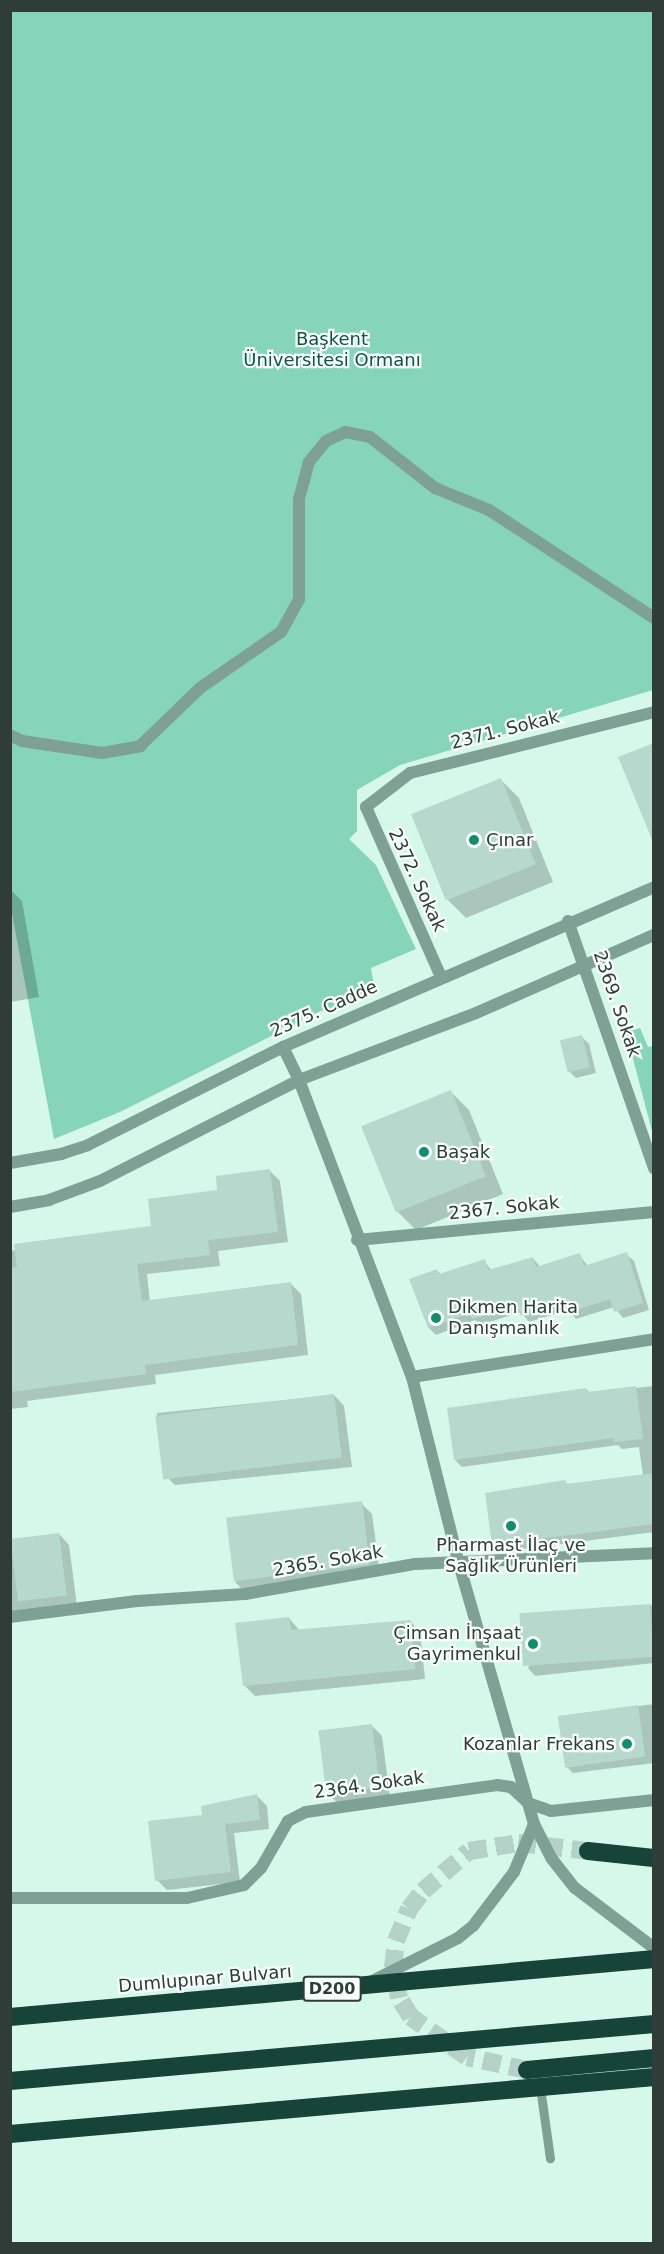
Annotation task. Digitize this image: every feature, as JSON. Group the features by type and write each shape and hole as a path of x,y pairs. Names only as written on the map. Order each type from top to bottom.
{"highway":[{"path":"588,1851 654,1858"},
{"name":"Dumlupınar Bulvarı","path":"10,2017 654,1959"},
{"path":"10,2081 654,2024"},
{"path":"527,2070 654,2058"},
{"path":"10,2134 654,2078"}],"street":[{"path":"10,735 22,741 102,753 140,746 200,688 281,632 299,599 299,499 309,462 326,441 345,432 370,437 435,488 489,510 654,618"},
{"name":"2371. Sokak","path":"372,800 410,773 654,712"},
{"name":"2372. Sokak","path":"372,800 366,807 371,824 441,977"},
{"name":"2375. Cadde","path":"10,1163 61,1154 88,1145 283,1047 568,921 654,887"},
{"name":"2369. Sokak","path":"568,921 586,965 654,1168"},
{"path":"10,1206 49,1200 100,1181 299,1080 476,1013 654,935"},
{"path":"283,1047 299,1080 357,1240 412,1377 459,1564 534,1824 552,1859 575,1888 654,1948"},
{"name":"2367. Sokak","path":"357,1240 654,1212"},
{"path":"412,1377 654,1339"},
{"name":"2365. Sokak","path":"10,1617 137,1601 245,1594 415,1564 459,1564 654,1553"},
{"name":"2364. Sokak","path":"10,1898 187,1898 244,1885 261,1868 288,1821 306,1812 497,1785 511,1787 528,1803 551,1810 654,1800"},
{"path":"362,1986 458,1938 473,1926 514,1872 534,1824"}],"lane":[{"path":"540,2087 550,2158"}],"green space":[{"name":"Başkent Üniversitesi Ormanı","path":"10,11 654,11 653,690 400,765 357,790 357,831 349,839 376,865 416,949 371,968 375,992 321,1011 120,1112 54,1139 10,903"},
{"path":"640,1028 648,1047 653,1046 653,1135 626,1032"}],"building":[{"path":"654,743 654,841 653,842 618,757"},
{"name":"Çınar","path":"501,778 536,864 446,901 411,814"},
{"path":"582,1035 590,1067 568,1073 560,1041"},
{"name":"Başak","path":"451,1090 486,1176 396,1213 361,1126"},
{"path":"270,1169 278,1232 208,1240 210,1255 137,1264 142,1301 291,1282 298,1345 145,1365 146,1374 10,1392 10,1268 17,1267 14,1244 151,1226 148,1199 217,1190 216,1176"},
{"path":"627,1252 643,1303 614,1312 610,1299 567,1313 564,1303 521,1316 517,1305 472,1319 470,1313 428,1328 409,1279 437,1269 439,1274 485,1259 488,1270 533,1257 536,1267 580,1253 584,1266"},
{"path":"636,1386 643,1439 614,1442 613,1438 454,1460 447,1408 586,1388 587,1392"},
{"path":"334,1394 342,1458 163,1479 155,1416"},
{"path":"654,1473 654,1524 492,1545 485,1493 565,1480 566,1484"},
{"path":"362,1501 370,1565 234,1581 226,1518"},
{"path":"59,1533 67,1596 18,1602 10,1539"},
{"path":"650,1604 654,1657 523,1666 519,1613"},
{"path":"289,1617 291,1630 411,1620 415,1669 243,1686 235,1623"},
{"path":"638,1705 645,1756 565,1768 558,1716"},
{"path":"372,1724 380,1788 326,1794 318,1731"},
{"path":"257,1794 260,1820 225,1824 231,1872 155,1881 148,1821 202,1815 201,1806"}],"tunnel":[{"path":"527,2070 467,2057 411,2017 399,1998 393,1968 396,1941 409,1909 423,1891 469,1851 518,1843 588,1851"}],"place":[{"name":"Çınar","path":"474,840"},
{"name":"Başak","path":"424,1152"},
{"name":"Dikmen Harita Danışmanlık","path":"436,1318"},
{"name":"Pharmast İlaç ve Sağlık Ürünleri","path":"511,1526"},
{"name":"Çimsan İnşaat Gayrimenkul","path":"533,1644"},
{"name":"Kozanlar Frekans","path":"627,1744"}]}
